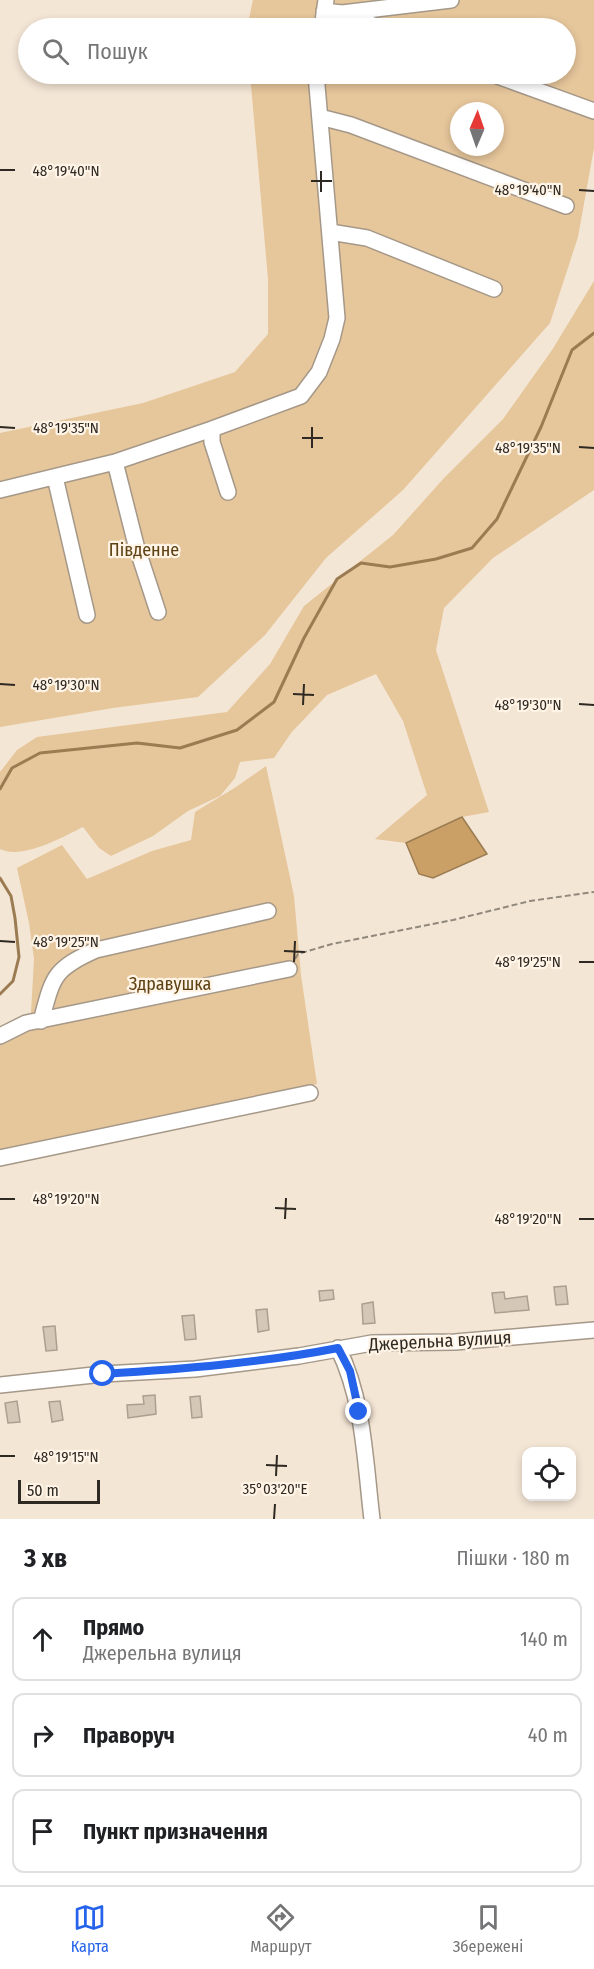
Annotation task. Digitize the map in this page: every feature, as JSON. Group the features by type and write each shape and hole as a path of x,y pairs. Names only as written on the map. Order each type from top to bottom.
{"street":[{"path":"342,13 451,0"},
{"path":"325,5 355,18"},
{"path":"0,490 115,462 301,396 319,372 332,339 337,318 317,84"},
{"path":"520,84 594,111"},
{"path":"320,117 351,125 566,206"},
{"path":"330,232 367,238 494,289"},
{"path":"212,429 212,442 228,492"},
{"path":"115,462 136,545 158,612"},
{"path":"55,477 87,615"},
{"path":"41,1021 52,981 71,962 96,950 268,911"},
{"path":"0,1036 26,1023 289,969"},
{"path":"0,1158 310,1093"},
{"name":"Джерельна вулиця","path":"0,1385 103,1374 195,1369 299,1356 372,1343 455,1342 594,1330"},
{"path":"338,1348 350,1371 359,1412 372,1519"}],"path":[{"path":"289,969 298,954 332,944 453,920 530,901 594,892"}],"green space":[{"name":"Південне","path":"253,0 594,0 594,148 578,237 550,323 403,490 326,558 265,635 198,697 113,708 0,727 0,433 143,403 235,372 268,334 268,279 251,84 576,84 576,18 249,18"},
{"path":"594,281 594,490 493,558 444,608 436,650 489,812 462,817 406,843 375,839 427,795 403,721 376,674 327,695 291,733 274,758 240,762 235,778 220,796 188,811 153,836 111,856 99,848 83,827 31,850 9,852 0,849 0,772 17,750 37,737 227,712 270,664 304,606 393,535 444,478 503,419 552,350"},
{"name":"Здравушка","path":"266,766 294,896 301,975 317,1084 0,1152 0,1042 30,1030 34,959 17,868 62,845 87,879 152,851 191,840 195,812"}],"shaded area":[{"path":"462,817 487,854 433,878 419,874 406,843"}],"building":[{"path":"566,1286 568,1304 556,1305 554,1287"},
{"path":"333,1290 334,1299 320,1301 319,1291"},
{"path":"504,1292 505,1299 527,1296 529,1310 495,1313 492,1293"},
{"path":"373,1302 375,1323 363,1324 362,1304"},
{"path":"267,1309 269,1330 258,1332 256,1310"},
{"path":"194,1315 196,1339 185,1340 182,1316"},
{"path":"55,1326 57,1350 46,1351 43,1327"},
{"path":"155,1395 156,1414 128,1418 127,1405 144,1404 143,1396"},
{"path":"200,1396 202,1417 192,1418 190,1397"},
{"path":"17,1401 20,1422 8,1423 5,1403"},
{"path":"60,1401 63,1420 52,1422 49,1402"}],"waterway":[{"path":"0,789 12,768 40,753 137,743 180,748 237,730 274,702 304,638 337,579 361,563 390,567 436,559 472,548 497,519 541,427 572,350 594,333"},
{"path":"0,878 11,896 19,957 13,981 0,994"}],"route":[{"path":"103,1374 195,1369 299,1356 338,1348 350,1371 359,1412"}]}
